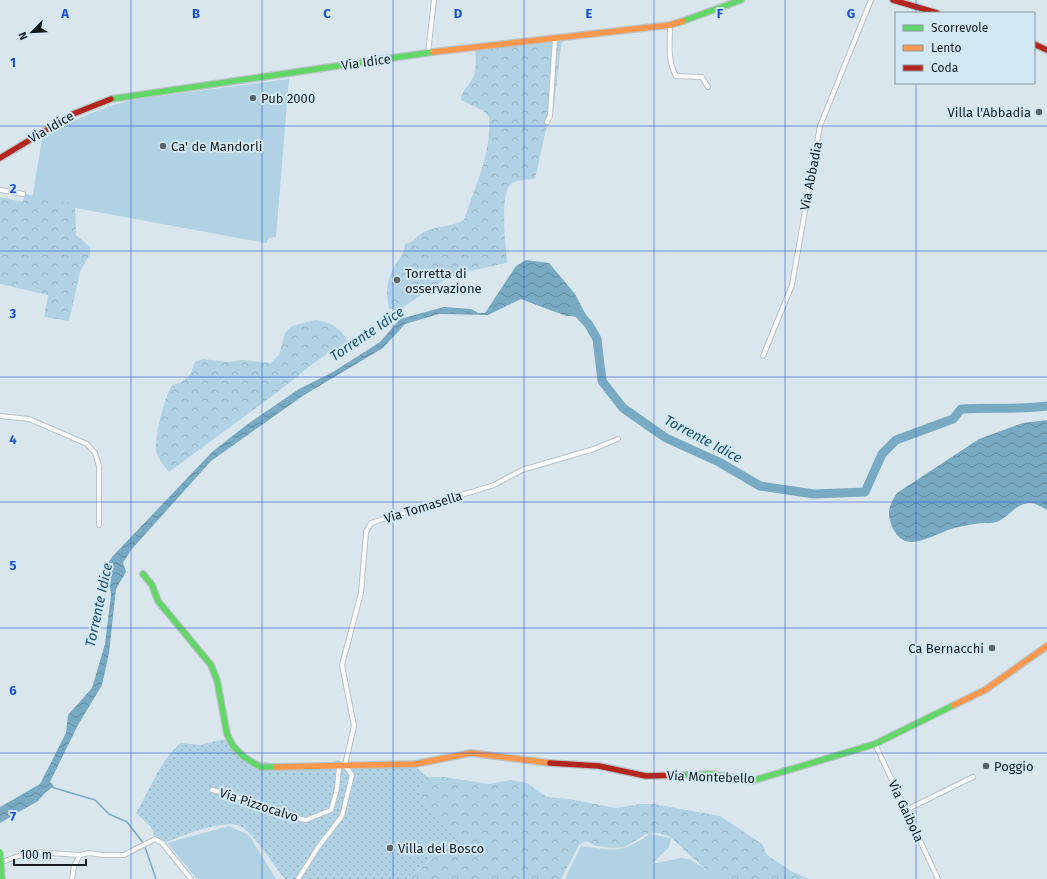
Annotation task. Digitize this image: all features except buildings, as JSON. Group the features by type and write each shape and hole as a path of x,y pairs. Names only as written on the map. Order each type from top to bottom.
{"street":[{"path":"428,53 434,0"},
{"name":"Via Idice","path":"1,158 73,114 119,97 428,53 670,25 741,0"},
{"name":"Via Abbadia","path":"763,356 792,285 820,126 871,0"},
{"path":"893,0 934,12"},
{"path":"670,25 670,63 676,76 702,77 708,87"},
{"path":"547,122 550,116 555,38"},
{"path":"1035,44 1047,50"},
{"path":"0,190 23,194"},
{"path":"0,416 29,419 87,444 95,453 99,466 99,525"},
{"name":"Via Tomasella","path":"345,765 354,726 342,664 361,593 366,532 371,523 494,485 522,470 594,449 618,439"},
{"name":"Via Montebello","path":"143,574 152,585 158,601 211,665 216,675 220,690 224,728 230,742 249,761 260,767 338,767 345,765 415,764 471,753 534,762 599,766 646,776 712,774 752,781 875,744 985,690 1047,646"},
{"name":"Via Gaibola","path":"875,744 938,879"},
{"path":"298,879 319,846 342,816 352,775 345,765"},
{"name":"Via Pizzocalvo","path":"212,790 226,793 287,816 306,820 331,810 337,789 338,767"},
{"path":"906,810 974,778"},
{"path":"0,863 21,854 35,852 80,855 89,853 124,855 133,852 156,839 162,843 191,879"},
{"path":"0,852 2,879"},
{"path":"72,879 74,866 80,855"}],"green space":[{"path":"562,38 553,114 548,120 535,179 513,182 507,189 504,221 507,263 465,272 446,279 397,311 389,308 387,293 389,279 402,254 405,244 411,242 429,230 459,223 464,220 478,182 488,143 489,117 482,110 461,100 463,92 473,77 476,61 475,49"},
{"path":"289,79 276,237 269,238 266,243 32,200 42,138 65,125 100,110 138,99"},
{"path":"25,194 75,204 76,235 90,247 90,254 80,272 69,321 44,317 48,295 0,284 0,197 23,202"},
{"path":"315,320 327,322 336,327 344,335 350,345 327,354 314,363 169,472 156,451 161,416 170,389 173,385 189,376 195,362 203,359 229,362 242,360 271,363 279,355 285,333 292,326"},
{"path":"224,739 254,761 283,764 328,763 337,760 354,766 412,763 427,777 421,788 421,795 423,799 456,839 407,879 285,879 253,837 242,827 234,825 213,826 159,845 150,826 136,813 161,767 181,743 200,745"},
{"path":"427,777 443,777 490,784 510,780 527,783 547,797 569,799 616,808 641,804 654,804 720,816 762,844 767,855 791,871 809,879 722,879 703,867 669,836 657,833 646,834 625,847 612,848 597,846 586,841 579,845 561,879 407,879 456,840 431,810 421,795 421,788"},
{"path":"229,826 249,835 276,879 197,879 167,843"},
{"path":"649,834 671,838 669,847 652,864 681,858 689,859 723,879 565,879 581,846 602,849 624,848 639,841"}],"water":[{"path":"526,260 549,263 575,294 587,317 566,316 521,299 488,315 439,314 405,324 383,348 304,395 211,461 131,550 123,563 126,572 116,589 109,653 102,685 78,725 50,782 54,786 38,801 0,823 0,807 40,784 66,733 68,715 92,688 105,644 111,595 110,587 106,584 105,568 112,557 212,452 245,426 299,389 333,372 380,342 400,319 444,307 471,309 478,313 485,313 516,266"},
{"path":"1047,420 1047,510 1039,505 1030,503 1025,504 1017,507 997,522 978,523 954,528 918,541 909,542 902,539 895,532 890,521 889,510 897,493 979,439 1023,423"}],"waterway":[{"name":"Torrente Idice","path":"574,308 589,325 597,339 602,381 623,408 666,438 719,462 760,486 814,494 865,492 882,454 896,440 953,419 961,409 1025,408 1047,406"},
{"path":"51,787 95,800 109,814 127,822 144,844 156,879"}],"traffic: fast":[{"path":"683,21 741,0"},
{"path":"111,99 433,52"},
{"path":"143,574 152,585 158,601 211,665 217,680 227,734 233,746 244,757 260,767 276,767"},
{"path":"683,775 712,774 752,781 875,744 954,705"},
{"path":"0,852 2,879"}],"traffic: slow":[{"path":"433,52 670,25 683,21"},
{"path":"954,705 985,690 1047,646"},
{"path":"276,767 415,764 471,753 550,763"}],"traffic: jam":[{"path":"893,0 934,12"},
{"path":"1035,44 1047,50"},
{"path":"0,158 73,114 111,99"},
{"path":"550,763 599,766 646,776 683,775"}],"place":[{"name":"Pub 2000","path":"253,98"},
{"name":"Villa l'Abbadia","path":"1039,112"},
{"name":"Ca' de Mandorli","path":"163,146"},
{"name":"Torretta di osservazione","path":"397,280"},
{"name":"Ca Bernacchi","path":"992,648"},
{"name":"Poggio","path":"986,766"},
{"name":"Villa del Bosco","path":"390,848"}]}
